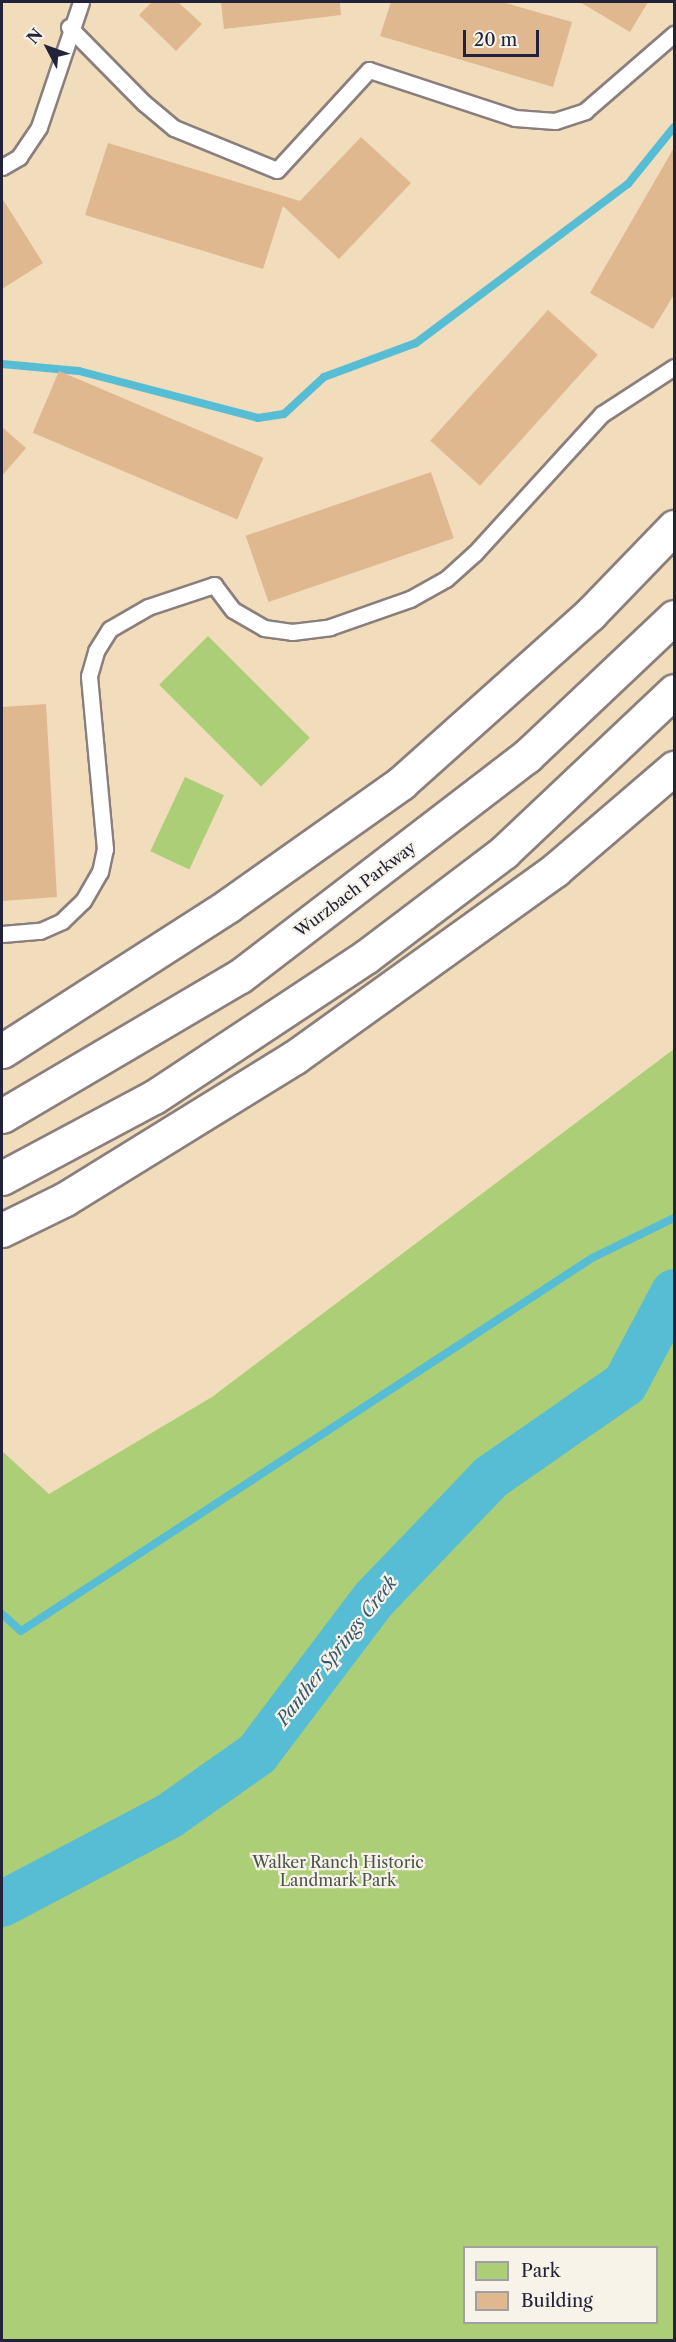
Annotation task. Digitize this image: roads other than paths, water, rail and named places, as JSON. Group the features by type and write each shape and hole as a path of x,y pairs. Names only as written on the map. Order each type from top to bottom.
{"highway":[{"path":"2,1051 229,904 401,783 590,614 675,527"},
{"name":"Wurzbach Parkway","path":"2,1116 240,976 527,756 675,617"},
{"path":"2,1178 154,1097 367,956 504,852 675,691"},
{"path":"2,1230 65,1199 295,1057 555,870 675,768"}],"lane":[{"path":"2,167 19,157 39,127 69,27 81,2"},
{"path":"69,27 144,103 174,128 277,170 369,70 516,118 555,121 585,111 675,34"},
{"path":"2,934 40,931 62,921 83,901 100,872 105,849 89,676 96,651 110,629 148,608 214,585 234,610 264,628 292,632 330,627 410,599 446,579 474,553 602,414 675,367"}],"waterway":[{"path":"2,364 79,371 258,418 284,414 324,377 416,343 628,184 674,127"},
{"path":"2,1614 21,1631 592,1258 674,1218"},
{"name":"Panther Springs Creek","path":"2,1904 169,1816 257,1754 374,1599 491,1477 625,1384 674,1292"}],"park label":[{"name":"Walker Ranch Historic Landmark Park","path":"338,1871"}]}
